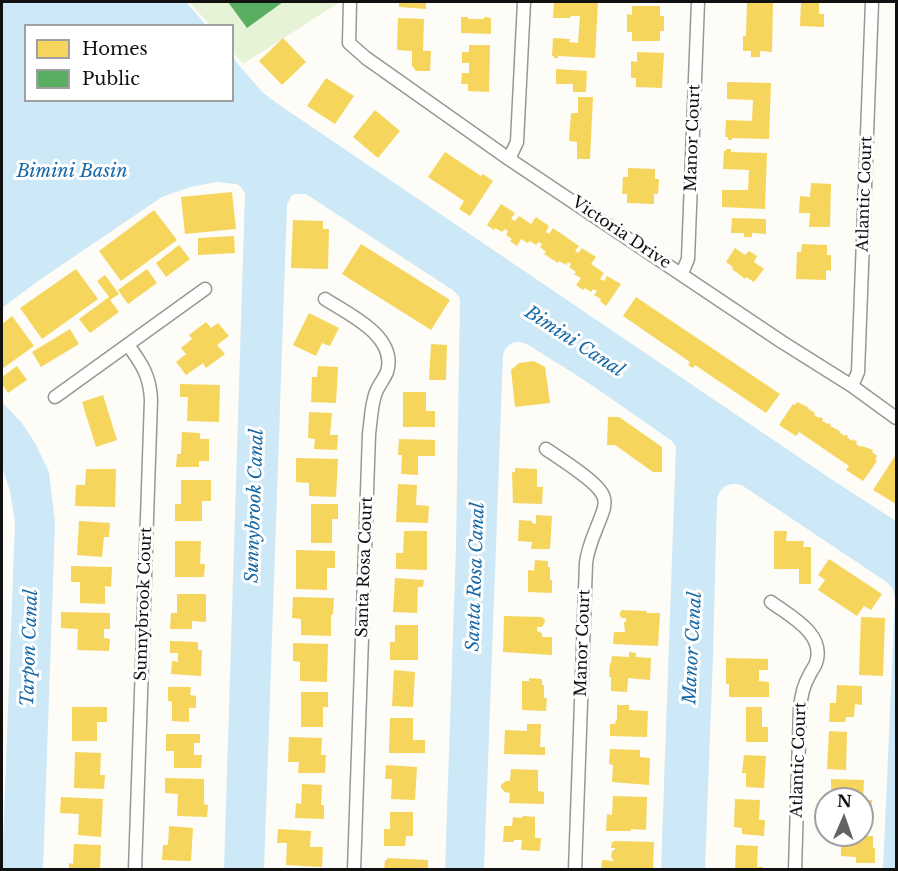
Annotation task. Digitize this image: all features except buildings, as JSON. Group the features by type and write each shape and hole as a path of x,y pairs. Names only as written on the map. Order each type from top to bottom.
{"street":[{"name":"Victoria Drive","path":"351,2 349,44 366,58 509,159 897,418"},
{"path":"509,159 517,142 524,2"},
{"name":"Manor Court","path":"682,273 688,259 698,2"},
{"name":"Atlantic Court","path":"852,386 858,372 872,2"},
{"path":"55,397 205,289"},
{"name":"Santa Rosa Court","path":"325,299 376,334 383,342 388,358 387,372 373,401 369,434 354,870"},
{"name":"Sunnybrook Court","path":"128,345 148,378 151,400 135,870"},
{"name":"Manor Court","path":"546,449 592,482 601,492 604,504 603,513 589,546 586,563 575,870"},
{"name":"Atlantic Court","path":"771,602 807,629 818,652 815,666 805,684 800,708 795,870"}],"green space":[{"path":"189,2 340,2 243,64 234,53 234,24 209,24"}],"water":[{"path":"2,2 186,2 205,24 24,24 24,102 234,102 234,59 262,92 278,104 896,521 896,869 883,869 895,598 893,589 888,583 743,486 730,484 723,488 717,499 705,869 661,869 676,447 672,441 577,375 529,345 514,342 505,349 503,355 484,869 445,869 456,547 460,298 454,291 306,194 296,194 291,196 287,205 264,869 224,869 245,193 236,184 217,182 190,187 162,197 2,308"},
{"name":"Tarpon Canal","path":"2,402 22,423 49,472 55,523 43,869 2,869 15,522 10,491 2,467"}],"water label":[{"name":"Bimini Basin","path":"72,172"},
{"name":"Bimini Canal","path":"574,342"},
{"name":"Sunnybrook Canal","path":"255,506"},
{"name":"Santa Rosa Canal","path":"476,577"},
{"name":"Manor Canal","path":"693,648"}]}
